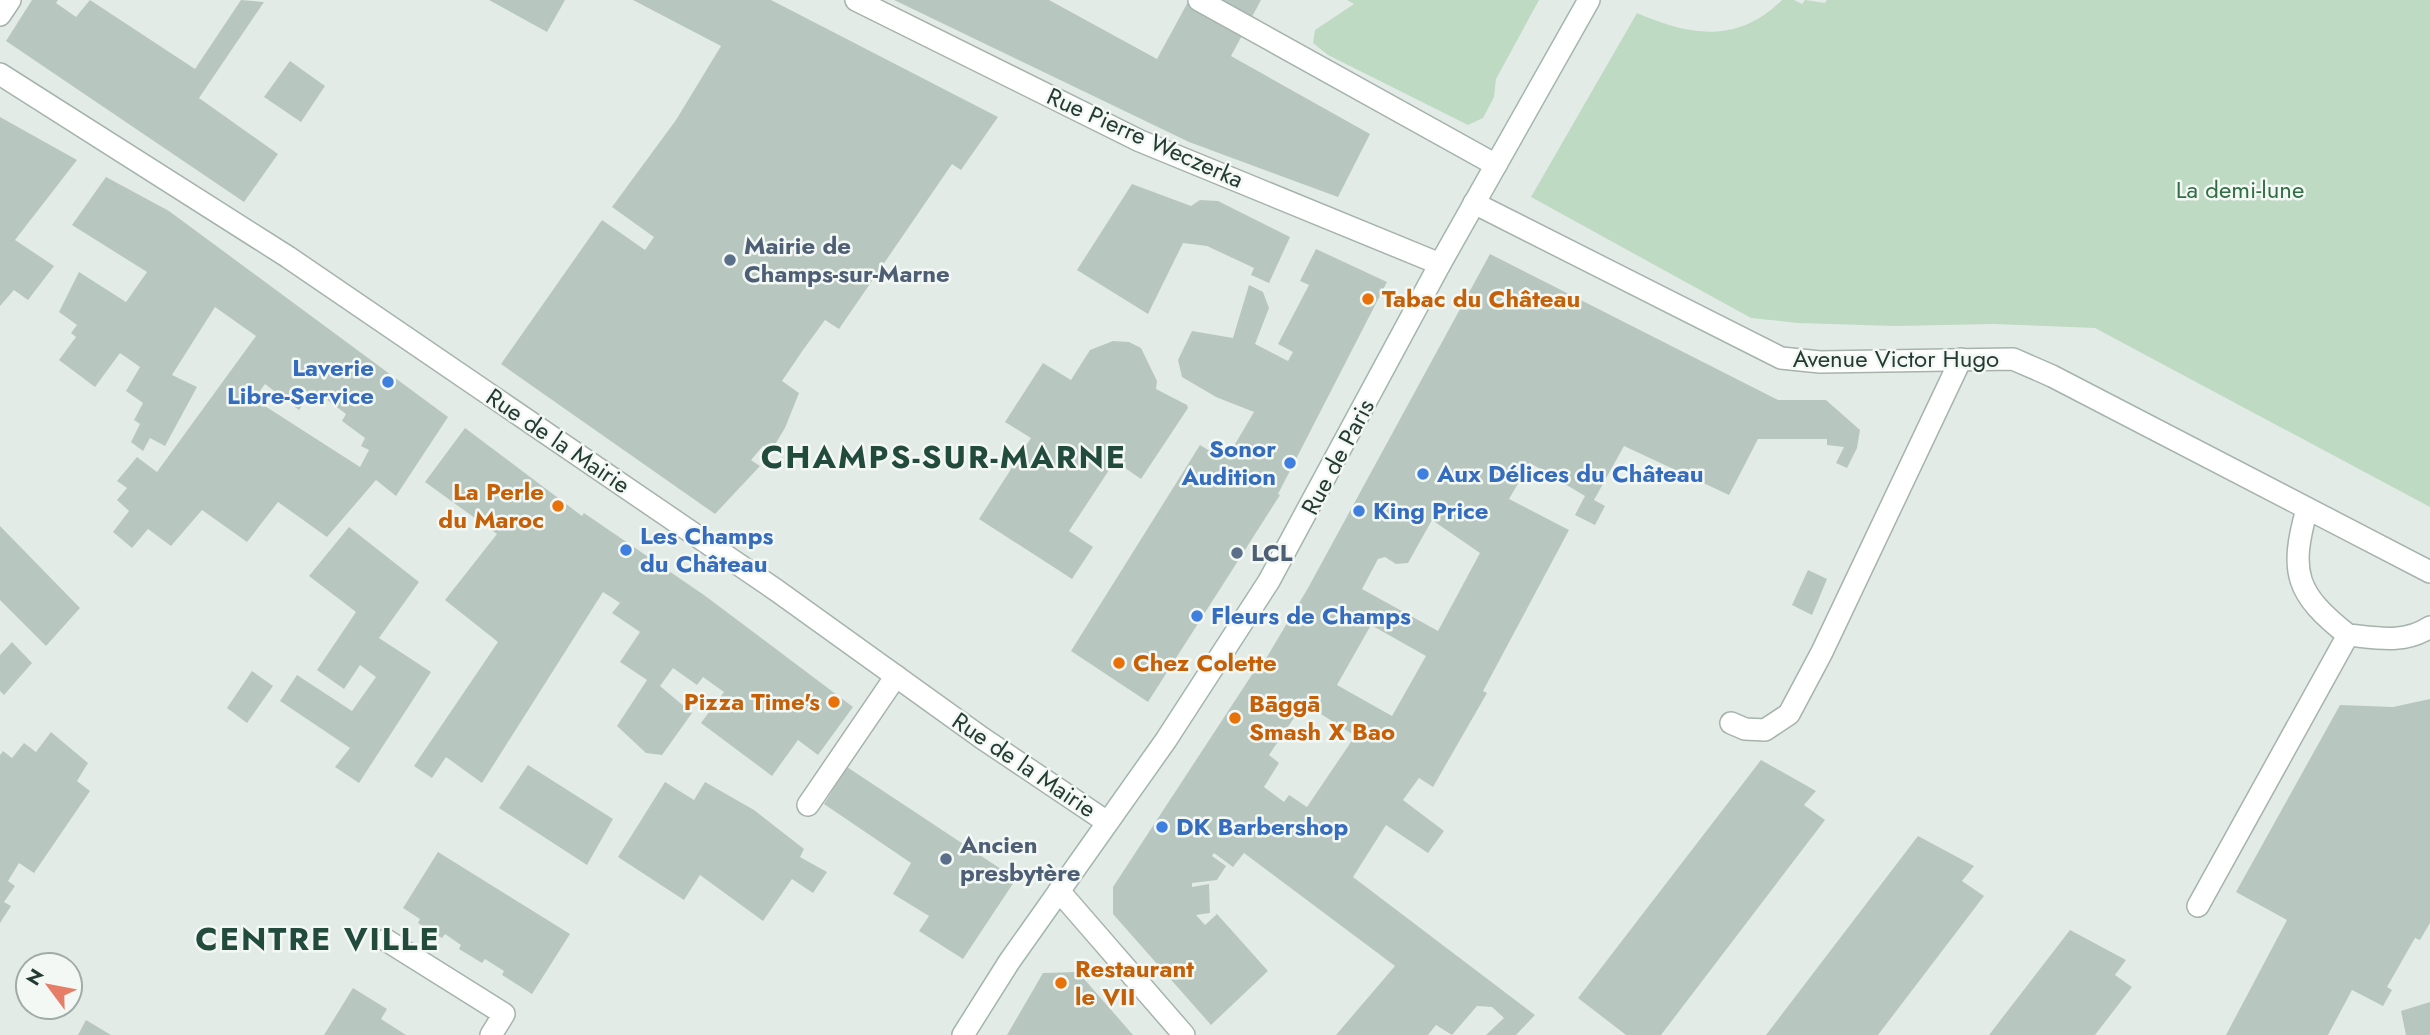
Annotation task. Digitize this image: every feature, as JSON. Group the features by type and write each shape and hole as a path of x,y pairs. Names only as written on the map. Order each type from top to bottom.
{"street":[{"path":"0,15 10,0"},
{"name":"Rue Pierre Weczerka","path":"856,0 1140,141 1440,264"},
{"path":"1199,0 1496,165"},
{"name":"Rue de Paris","path":"963,1035 1059,891 1166,740 1269,581 1440,264 1589,0"},
{"name":"Rue de la Mairie","path":"0,74 288,257 776,590 1107,822"},
{"name":"Avenue Victor Hugo","path":"1474,203 1781,358 1820,362 2012,359 2052,376 2430,572"},
{"path":"1731,723 1745,729 1765,730 1789,714 1822,652 1961,359"},
{"path":"2307,509 2297,548 2300,577 2316,609 2348,635 2383,639 2413,638 2430,627"},
{"path":"2198,906 2348,635"},
{"path":"808,805 896,676"},
{"path":"1059,891 1184,1035"},
{"path":"386,940 504,1014 492,1035"}],"green space":[{"path":"1347,0 1539,0 1496,79 1494,97 1483,118 1468,125 1328,55 1313,43 1315,30 1354,4"},
{"name":"La demi-lune","path":"1782,0 1794,0 1802,4 1805,0 1825,3 1827,0 2430,0 2430,507 2095,328 1993,324 1895,326 1798,323 1751,318 1531,197 1637,13 1676,27 1712,32 1748,24"}],"building":[{"path":"32,0 58,0 56,3 76,17 90,0 195,69 241,0 264,2 199,98 278,154 244,202 6,41"},
{"path":"489,0 565,0 547,32"},
{"name":"Mairie de Champs-sur-Marne","path":"633,0 771,0 998,117 961,170 952,164 839,329 825,320 803,350 782,381 799,393 785,428 771,451 763,446 751,460 760,466 715,514 501,364 602,220 645,250 654,237 612,207 676,120 721,46"},
{"path":"894,0 1049,0 1157,59 1189,0 1261,0 1231,56 1370,134 1338,197 1189,142"},
{"path":"290,61 325,86 301,122 264,97"},
{"path":"0,117 77,160 15,240 54,266 28,300 14,290 0,306"},
{"path":"106,177 169,211 448,417 396,496 376,480 327,537 278,502 247,542 202,510 171,546 148,529 132,548 113,532 129,511 117,500 127,488 117,481 137,457 157,472 256,336 215,307 172,375 197,387 165,446 150,438 143,451 131,442 140,424 134,420 143,403 126,391 140,367 120,353 95,387 59,360 76,337 71,333 77,325 59,312 79,272 126,302 147,272 72,225","holes":["265,384 299,410 314,390 346,414 342,421 365,438 361,446 369,450 360,467 254,399"]},
{"path":"1132,184 1191,206 1200,200 1218,201 1290,237 1269,283 1251,275 1254,268 1207,246 1183,243 1148,314 1077,270"},
{"path":"1316,249 1387,282 1278,494 1280,495 1148,702 1071,651 1200,445 1213,453 1219,443 1231,451 1254,412 1216,397 1182,377 1178,360 1192,331 1233,338 1249,285 1263,292 1269,308 1255,344 1288,361 1293,352 1278,344 1309,285 1300,281"},
{"path":"1490,254 1778,400 1826,400 1860,430 1857,448 1847,468 1836,463 1844,447 1827,445 1827,439 1758,439 1729,495 1624,446 1594,500 1605,506 1595,525 1575,515 1585,496 1530,463 1509,499 1569,530 1483,691 1487,693 1433,787 1419,778 1403,800 1444,831 1428,853 1386,825 1353,877 1535,1015 1516,1035 1486,1035 1504,1018 1492,1007 1477,1006 1452,1035 1436,1025 1428,1035 1336,1035 1395,966 1244,853 1233,867 1214,853 1212,856 1226,866 1217,880 1192,883 1192,887 1209,884 1210,913 1196,915 1205,925 1217,914 1268,971 1211,1025 1113,914 1113,887 1255,670 1258,672 1308,588","holes":["1432,520 1480,553 1438,631 1362,589 1378,559 1385,557 1396,564 1408,563","1371,625 1426,656 1392,716 1337,685","1304,703 1355,736 1307,807 1289,795 1284,802 1264,787 1279,763 1269,755"]},
{"path":"1113,341 1129,342 1141,348 1157,381 1156,389 1188,408 1141,479 1115,461 1069,531 1093,547 1072,579 979,519 1031,438 1005,422 1043,363 1071,380 1090,350"},
{"path":"465,428 582,516 584,513 704,595 853,707 818,755 798,740 772,776 701,723 724,692 703,677 697,685 673,668 660,686 692,713 662,755 646,753 617,726 647,680 620,662 640,632 612,613 620,603 603,592 482,783 446,757 432,778 414,766 498,642 445,600 497,534 425,482"},
{"path":"0,526 80,608 46,646 0,600"},
{"path":"349,527 419,582 379,638 431,672 359,783 335,767 350,748 280,701 297,675 352,711 376,677 360,665 344,689 317,670 356,612 309,576"},
{"path":"1808,570 1827,579 1812,615 1792,605"},
{"path":"12,642 32,663 4,695 0,691 0,655"},
{"path":"252,671 273,686 247,723 227,708"},
{"path":"2430,699 2430,923 2420,940 2415,938 2387,987 2392,990 2383,1006 2352,990 2328,1035 2226,1035 2287,920 2236,892 2340,705 2393,707"},
{"path":"51,732 88,763 77,781 90,791 34,873 19,863 8,881 15,886 4,902 11,906 0,923 0,755 3,751 12,758 24,743 36,752"},
{"path":"1761,760 1816,791 1804,805 1825,820 1661,1035 1626,1035 1578,998"},
{"path":"528,765 613,819 587,865 499,808"},
{"name":"Ancien presbytère","path":"847,767 1016,879 963,959 919,931 929,916 893,894 911,863 824,804"},
{"path":"665,782 694,800 705,782 754,810 804,849 800,857 827,872 813,893 792,879 763,921 700,875 684,900 618,857"},
{"path":"1918,836 1974,866 1962,881 1984,896 1878,1035 1766,1035"},
{"path":"438,852 570,934 532,994 502,975 504,971 485,959 482,963 459,949 461,945 445,934 442,938 418,923 420,919 403,908"},
{"path":"2070,930 2126,960 2115,975 2132,987 2095,1035 1989,1035"},
{"path":"1078,972 1133,1035 1007,1035 1043,973"},
{"path":"353,988 387,1009 381,1019 406,1035 324,1035"},
{"path":"2430,1002 2430,1035 2406,1035 2401,1011"},
{"path":"86,1020 111,1035 78,1035"}],"place":[{"name":"Mairie de Champs-sur-Marne","path":"730,260"},
{"name":"Tabac du Château","path":"1368,299"},
{"name":"Laverie Libre-Service","path":"388,382"},
{"name":"Sonor Audition","path":"1290,463"},
{"name":"Aux Délices du Château","path":"1423,474"},
{"name":"La Perle du Maroc","path":"558,506"},
{"name":"King Price","path":"1359,511"},
{"name":"Les Champs du Château","path":"626,550"},
{"name":"LCL","path":"1237,553"},
{"name":"Fleurs de Champs","path":"1197,616"},
{"name":"Chez Colette","path":"1119,663"},
{"name":"Pizza Time's","path":"834,702"},
{"name":"Bāggā Smash X Bao","path":"1235,718"},
{"name":"DK Barbershop","path":"1162,827"},
{"name":"Ancien presbytère","path":"946,859"},
{"name":"Restaurant le VII","path":"1061,983"}],"district":[{"name":"CHAMPS-SUR-MARNE","path":"944,457"},
{"name":"CENTRE VILLE","path":"318,939"}]}
